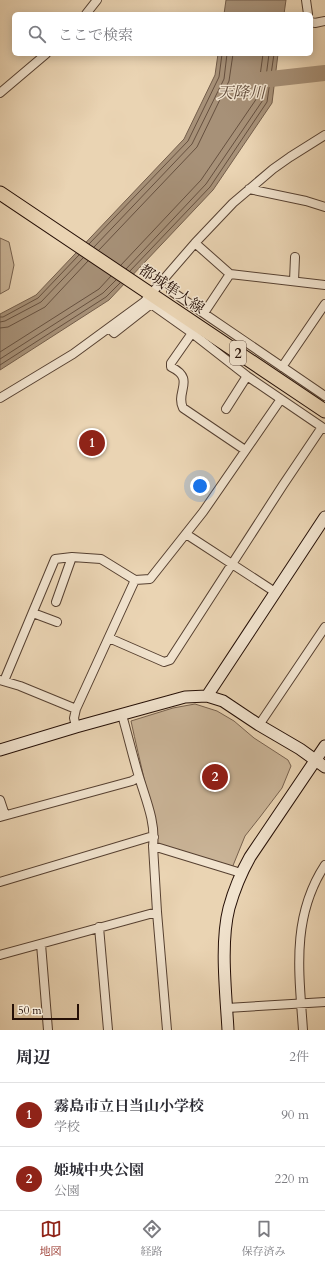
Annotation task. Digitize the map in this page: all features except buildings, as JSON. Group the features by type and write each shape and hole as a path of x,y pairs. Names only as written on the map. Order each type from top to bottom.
{"main road":[{"name":"都城隼人線","path":"0,193 325,411"}],"street":[{"path":"88,12 97,0"},
{"path":"306,0 308,12"},
{"path":"313,22 325,21"},
{"path":"0,93 44,56"},
{"path":"0,398 74,354 144,302 149,293 217,219 249,189 290,156 325,135"},
{"path":"249,189 306,200 325,207"},
{"path":"195,243 230,274 325,285"},
{"path":"294,281 295,256"},
{"path":"204,313 230,274"},
{"path":"171,291 325,396"},
{"path":"109,328 114,333 151,304 280,399 324,428 283,485 170,660 164,662 109,638"},
{"path":"282,367 325,304"},
{"path":"192,333 171,363 171,367 180,372 183,377 184,385 181,404 183,408 245,450"},
{"path":"226,409 248,376"},
{"path":"76,709 2,680 33,613 55,559 72,557 101,559 135,580 150,579 203,512 280,399"},
{"path":"207,696 325,517"},
{"path":"186,534 275,592"},
{"path":"56,602 72,557"},
{"path":"76,727 74,718 76,709 135,580"},
{"path":"33,613 57,622"},
{"path":"259,725 325,627"},
{"path":"0,750 76,727 186,697 207,696 223,701 259,725 300,748 325,767"},
{"path":"122,715 139,777 150,809 154,837 153,846 157,912 167,1030"},
{"path":"228,1030 225,965 226,931 229,909 241,873 250,857 325,746"},
{"path":"0,800 2,816 132,781 139,777"},
{"path":"0,882 153,836 154,837"},
{"path":"153,846 241,873"},
{"path":"303,1030 299,956 301,927 314,886 325,865"},
{"path":"0,955 157,912"},
{"path":"99,927 108,1030"},
{"path":"41,944 48,1030"},
{"path":"227,1008 325,1002"}],"shaded area":[{"path":"0,238 9,242 14,265 9,289 0,294"},
{"path":"195,704 217,711 234,721 254,738 288,760 291,766 282,788 245,836 232,868 158,846 131,721 173,708"}],"water":[{"path":"226,0 286,0 284,12 224,12"},
{"name":"天降川","path":"218,56 278,56 272,103 213,190 109,300 0,370 0,314 36,295 184,139 215,75"}],"waterway":[{"path":"253,81 325,73"}],"place":[{"name":"霧島市立日当山小学校","path":"92,443"},
{"name":"姫城中央公園","path":"215,777"}]}
